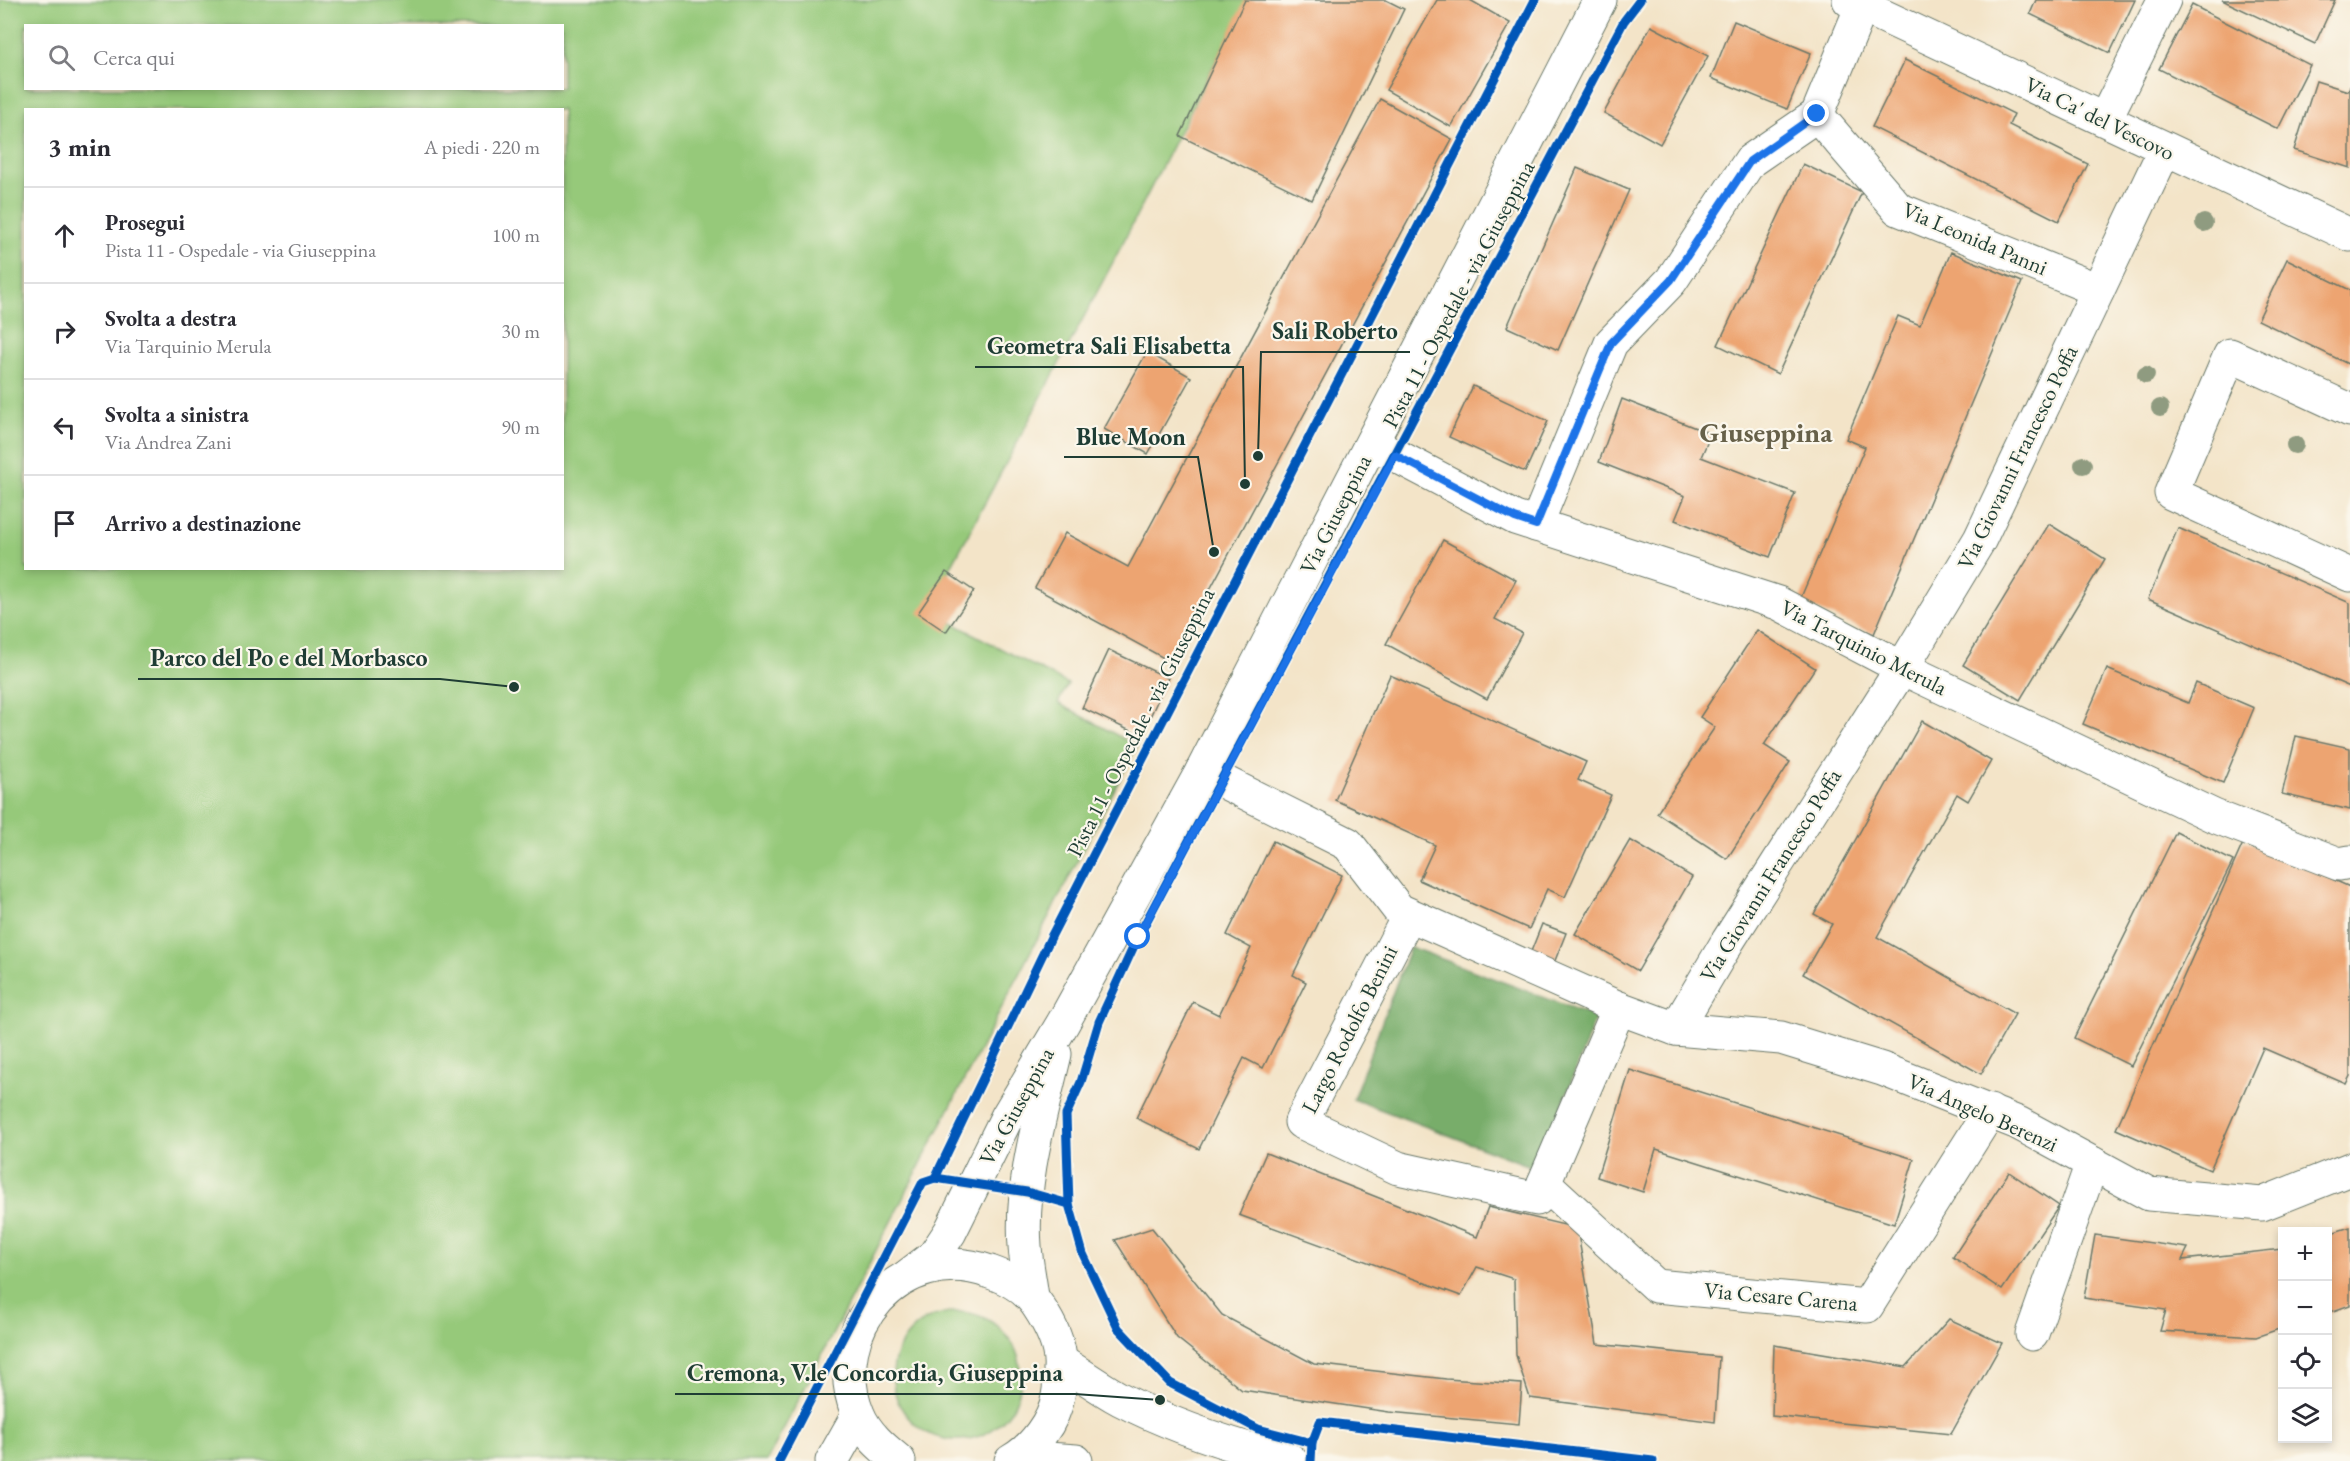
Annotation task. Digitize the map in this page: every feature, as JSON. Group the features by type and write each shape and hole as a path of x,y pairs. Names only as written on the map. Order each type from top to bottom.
{"street":[{"name":"Via Giuseppina","path":"899,1461 878,1444 858,1415 849,1383 851,1350 862,1319 882,1294 934,1256 950,1232 1007,1117 1063,1023 1202,771 1600,0"},
{"path":"2105,119 2164,0"},
{"path":"1536,525 1611,343 1671,280 1750,161 1817,114 1856,3"},
{"name":"Via Ca' del Vescovo","path":"1856,3 2350,236"},
{"name":"Via Leonida Panni","path":"1817,114 1898,208 2098,290"},
{"name":"Via Giovanni Francesco Poffa","path":"1676,1029 1728,941 1902,668 1980,539 2165,149"},
{"path":"2350,410 2230,355 2171,493 2350,575"},
{"name":"Via Tarquinio Merula","path":"1372,443 1515,518 1778,603 1902,668 2214,816 2338,864 2350,862"},
{"path":"1202,771 1348,844 1399,910 1619,1008 1676,1029"},
{"name":"Largo Rodolfo Benini","path":"1409,915 1301,1122 1398,1168 1537,1199 1544,1183"},
{"path":"1544,1183 1619,1008"},
{"name":"Via Giuseppina","path":"1032,1297 1024,1246 1027,1191 1040,1120 1063,1023"},
{"name":"Via Angelo Berenzi","path":"1676,1029 1781,1038 1882,1069 2018,1123 2150,1194 2262,1204 2350,1169"},
{"name":"Via Cesare Carena","path":"1544,1183 1656,1286 1867,1306 1990,1111"},
{"path":"2032,1334 2092,1163"},
{"name":"Via Giuseppina","path":"909,1275 941,1265 974,1266 1005,1277 1032,1297 1052,1327 1061,1362 1058,1398 1044,1430 1015,1459"},
{"path":"1061,1362 1120,1399 1183,1427 1252,1451 1291,1461"},
{"path":"832,1461 858,1415"},
{"path":"1015,1459 1076,1461"}],"green space":[{"path":"0,0 1247,0 1112,264 928,610 1068,684 1058,703 1137,746 767,1461 0,1461"},
{"path":"1410,947 1596,1017 1538,1169 1353,1099"},
{"path":"957,1312 981,1317 1002,1331 1016,1352 1021,1376 1016,1400 1002,1421 981,1435 957,1440 933,1435 912,1421 898,1400 893,1376 898,1352 912,1331 933,1317"}],"building":[{"path":"1245,0 1386,0 1404,9 1312,200 1180,136"},
{"path":"1437,0 1470,0 1510,23 1451,127 1386,90"},
{"path":"2036,0 2135,0 2110,53 2030,14"},
{"path":"2222,0 2335,0 2315,44"},
{"path":"2192,5 2310,65 2278,129 2159,69"},
{"path":"1734,21 1811,53 1787,109 1711,78"},
{"path":"1651,26 1708,56 1660,144 1604,113"},
{"path":"1905,60 2014,114 2009,125 2088,164 2059,221 1872,127"},
{"path":"2316,81 2348,91 2350,86 2350,168 2294,150"},
{"path":"1380,99 1452,139 1171,662 1035,588 1065,533 1128,567"},
{"path":"1803,164 1862,192 1778,374 1718,345"},
{"path":"1577,168 1629,190 1558,350 1507,327"},
{"path":"1951,252 2022,282 1874,634 1799,602 1865,447 1846,439 1898,316 1920,325"},
{"path":"2287,259 2350,290 2350,365 2258,320"},
{"path":"1147,352 1191,377 1148,454 1104,429"},
{"path":"1473,386 1548,421 1525,472 1449,437"},
{"path":"1622,399 1711,434 1701,457 1795,493 1770,557 1675,520 1685,496 1599,462"},
{"path":"2049,524 2105,559 2020,700 1963,665"},
{"path":"2178,528 2350,603 2350,687 2148,599"},
{"path":"1443,540 1516,580 1495,619 1522,633 1487,699 1386,644"},
{"path":"946,572 974,591 946,632 918,613"},
{"path":"1757,630 1815,668 1764,745 1790,762 1727,859 1657,813 1715,727 1700,717"},
{"path":"1109,650 1168,678 1141,736 1082,708"},
{"path":"2107,669 2188,703 2196,683 2254,708 2223,783 2083,724"},
{"path":"1390,675 1586,762 1578,780 1611,795 1565,897 1547,889 1529,929 1419,880 1435,845 1335,800"},
{"path":"1922,721 1991,761 1968,801 1957,794 1877,937 2015,1014 1981,1074 1803,974 1832,924 1814,914"},
{"path":"2296,736 2350,748 2350,810 2282,794"},
{"path":"2176,832 2233,861 2131,1066 2074,1038"},
{"path":"1630,840 1692,877 1638,971 1575,934"},
{"path":"1273,841 1342,875 1293,975 1306,982 1263,1068 1244,1058 1199,1149 1136,1118 1193,1002 1219,1015 1251,948 1227,935"},
{"path":"2244,841 2350,887 2350,1076 2346,1084 2263,1048 2210,1170 2116,1129"},
{"path":"1542,924 1566,933 1554,963 1530,954"},
{"path":"1630,1070 1914,1159 1894,1224 1656,1149 1643,1192 1597,1177"},
{"path":"1266,1153 1477,1237 1488,1207 1577,1228 1597,1344 1719,1357 1715,1422 1530,1398 1516,1355 1514,1279 1477,1267 1461,1296 1239,1215"},
{"path":"2009,1172 2059,1206 2002,1290 1953,1257"},
{"path":"2350,1227 2350,1305 2332,1312 2332,1281 2332,1233"},
{"path":"1152,1228 1222,1315 1314,1364 1446,1379 1522,1384 1519,1424 1389,1412 1242,1390 1177,1338 1115,1240"},
{"path":"2095,1235 2188,1248 2182,1260 2278,1249 2278,1329 2256,1337 2160,1331 2166,1310 2084,1298"},
{"path":"1949,1319 2002,1343 1951,1434 1772,1416 1774,1345 1906,1367"}],"cycle path":[{"name":"Pista 11 - Ospedale - via Giuseppina","path":"935,1178 1052,935 1535,0"},
{"name":"Pista 11 - Ospedale - via Giuseppina","path":"1312,1443 1258,1429 1170,1383 1118,1328 1083,1254 1069,1204 1066,1115 1081,1082 1099,1022 1138,937 1624,21 1640,0"},
{"path":"779,1461 923,1182 935,1178 1027,1192 1069,1204"},
{"path":"1311,1461 1312,1443 1320,1422 1653,1461"}],"place":[{"name":"Sali Roberto","path":"1258,456"},
{"name":"Geometra Sali Elisabetta","path":"1245,484"},
{"name":"Blue Moon","path":"1214,552"},
{"name":"Parco del Po e del Morbasco","path":"514,687"},
{"name":"Cremona, V.le Concordia, Giuseppina","path":"1160,1400"}],"district":[{"name":"Giuseppina","path":"1766,432"}],"route":[{"path":"1138,937 1395,455 1515,518 1536,525 1611,343 1671,280 1750,161 1817,114"}]}
